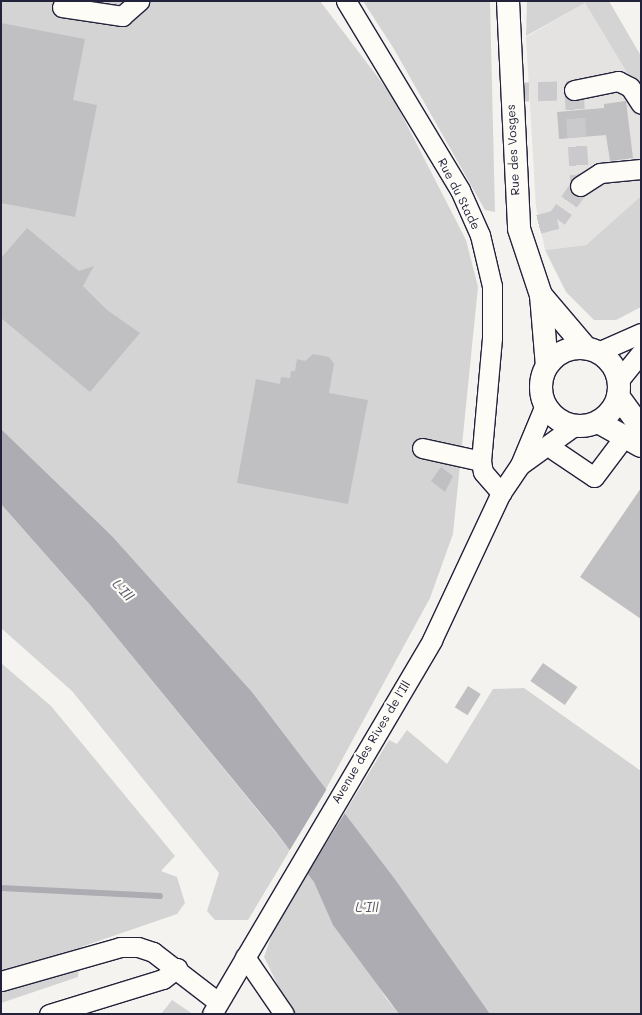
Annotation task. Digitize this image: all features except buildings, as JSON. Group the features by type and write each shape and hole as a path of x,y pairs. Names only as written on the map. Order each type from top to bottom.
{"main road":[{"name":"Rue des Vosges","path":"508,1 519,230 541,295 547,366 542,378 545,405"},
{"name":"Rue des Vosges","path":"541,295 592,350 615,368 618,388 641,428"},
{"path":"547,366 564,351 592,350"},
{"path":"545,405 552,415 574,426 598,422 614,406 618,388"},
{"path":"598,422 641,446"}],"street":[{"path":"62,7 122,16 139,1"},
{"name":"Rue du Stade","path":"346,1 460,190 480,235 492,286 492,321 481,461"},
{"path":"574,90 618,81 630,87 641,104"},
{"path":"580,186 600,173 641,169"},
{"path":"592,350 641,333"},
{"path":"618,388 641,353"},
{"name":"Avenue des Rives de l'Ill","path":"215,1008 432,640 501,493 520,465 545,405"},
{"name":"Avenue des Rives de l'Ill","path":"520,465 574,426"},
{"path":"554,450 594,477 618,445"},
{"path":"422,448 481,461 483,472 501,493"},
{"path":"1,981 120,947 153,952 177,968 215,1008"},
{"path":"245,957 284,1014"},
{"path":"49,1014 162,980 177,968"}],"shaded area":[{"path":"1,1 320,1 392,96 466,240 478,287 453,534 430,598 326,789 252,692 112,536 1,429"},
{"path":"363,1 490,1 495,212 485,210 394,49"},
{"path":"527,1 609,1 641,56 641,96 585,3 526,36"},
{"path":"585,3 641,96 641,196 586,245 545,250 536,207 526,37"},
{"path":"641,196 641,307 616,320 594,320 566,292 545,250 586,245"},
{"path":"1,504 91,606 290,850 248,920 215,920 207,911 219,873 72,691 1,628"},
{"path":"1,663 51,706 175,856 161,871 177,877 185,903 177,914 81,947 78,977 1,1003"},
{"path":"524,688 641,771 641,1014 490,1014 344,814 389,740 397,744 407,730 447,764 493,689"},
{"path":"308,872 386,998 399,1014 292,1014 264,957 272,934"},
{"path":"172,1000 193,1014 161,1014"}],"water":[{"name":"L'Ill","path":"1,429 112,536 252,692 394,878 490,1014 399,1014 333,925 314,882 276,832 91,606 1,504"}],"pier":[{"path":"328,787 346,811 306,876 288,853"}],"waterway":[{"path":"1,888 160,896"}],"tunnel":[{"path":"510,92 574,90 580,186 557,219 519,229"}]}
